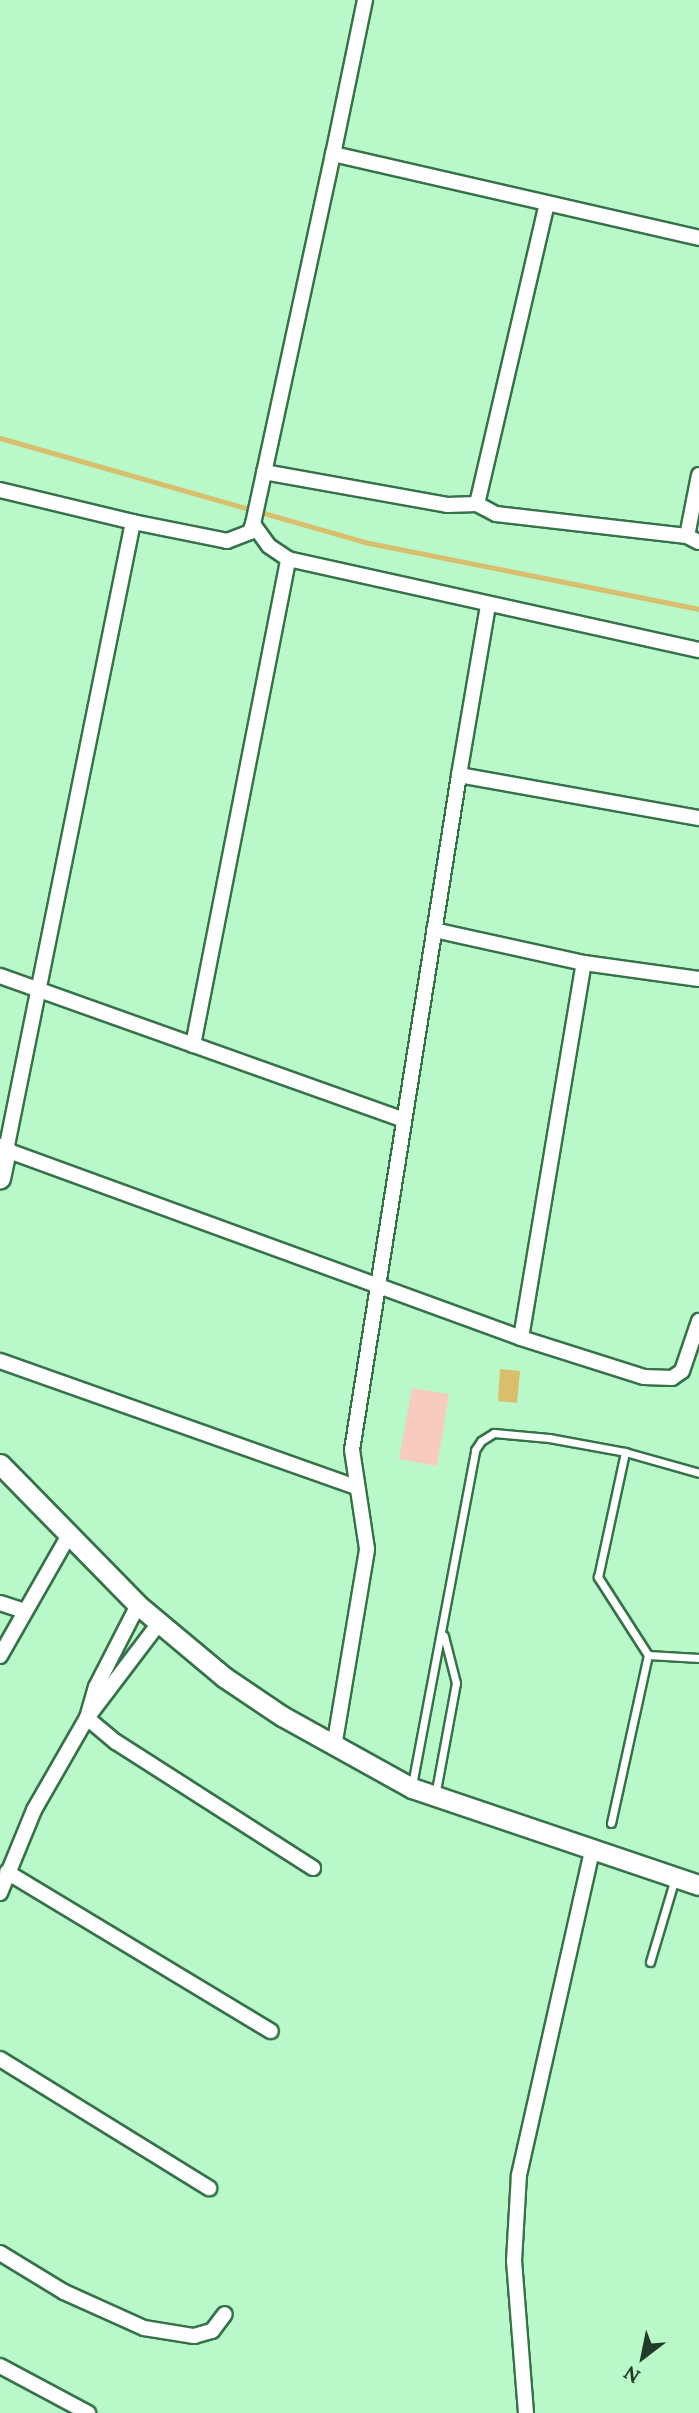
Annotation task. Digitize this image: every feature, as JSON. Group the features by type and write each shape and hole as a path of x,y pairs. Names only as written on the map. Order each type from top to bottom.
{"street":[{"path":"0,490 227,541 250,532 263,487 365,0"},
{"path":"333,154 699,238"},
{"path":"477,504 547,204"},
{"path":"264,472 447,505 477,504 496,514 693,539 699,475"},
{"path":"255,519 269,546 288,559 699,650"},
{"path":"0,1178 3,1149 41,992 133,522"},
{"path":"192,1045 288,559"},
{"path":"334,1747 367,1549 352,1451 402,1119 488,605"},
{"path":"459,775 699,818"},
{"path":"434,930 584,963 699,979"},
{"path":"521,1338 584,963"},
{"path":"0,976 402,1119"},
{"path":"3,1149 521,1338 660,1380 682,1371 698,1316"},
{"path":"0,1361 356,1487"},
{"path":"0,1464 138,1605 159,1623 224,1677 334,1747 435,1796 592,1852 699,1885"},
{"path":"0,1656 69,1535"},
{"path":"0,1603 24,1611"},
{"path":"87,1718 96,1687 138,1605"},
{"path":"0,1893 34,1810 87,1718 159,1623"},
{"path":"87,1718 116,1742 313,1868"},
{"path":"526,2413 514,2261 519,2175 592,1852"},
{"path":"7,1872 271,2031"},
{"path":"0,2059 209,2188"},
{"path":"0,2253 64,2292 144,2328 194,2336 212,2331 225,2314"},
{"path":"0,2366 88,2413"}],"lane":[{"path":"412,1787 444,1636 475,1450 481,1441 494,1433 625,1452 699,1473"},
{"path":"611,1823 648,1656 598,1577 625,1452"},
{"path":"435,1796 456,1683 444,1636"},
{"path":"648,1656 699,1658"},
{"path":"650,1962 675,1878"}],"shaded area":[{"path":"500,1369 520,1371 517,1403 498,1401"},
{"path":"412,1388 449,1394 437,1466 399,1459"}],"waterway":[{"path":"0,438 364,542 699,609"}]}
